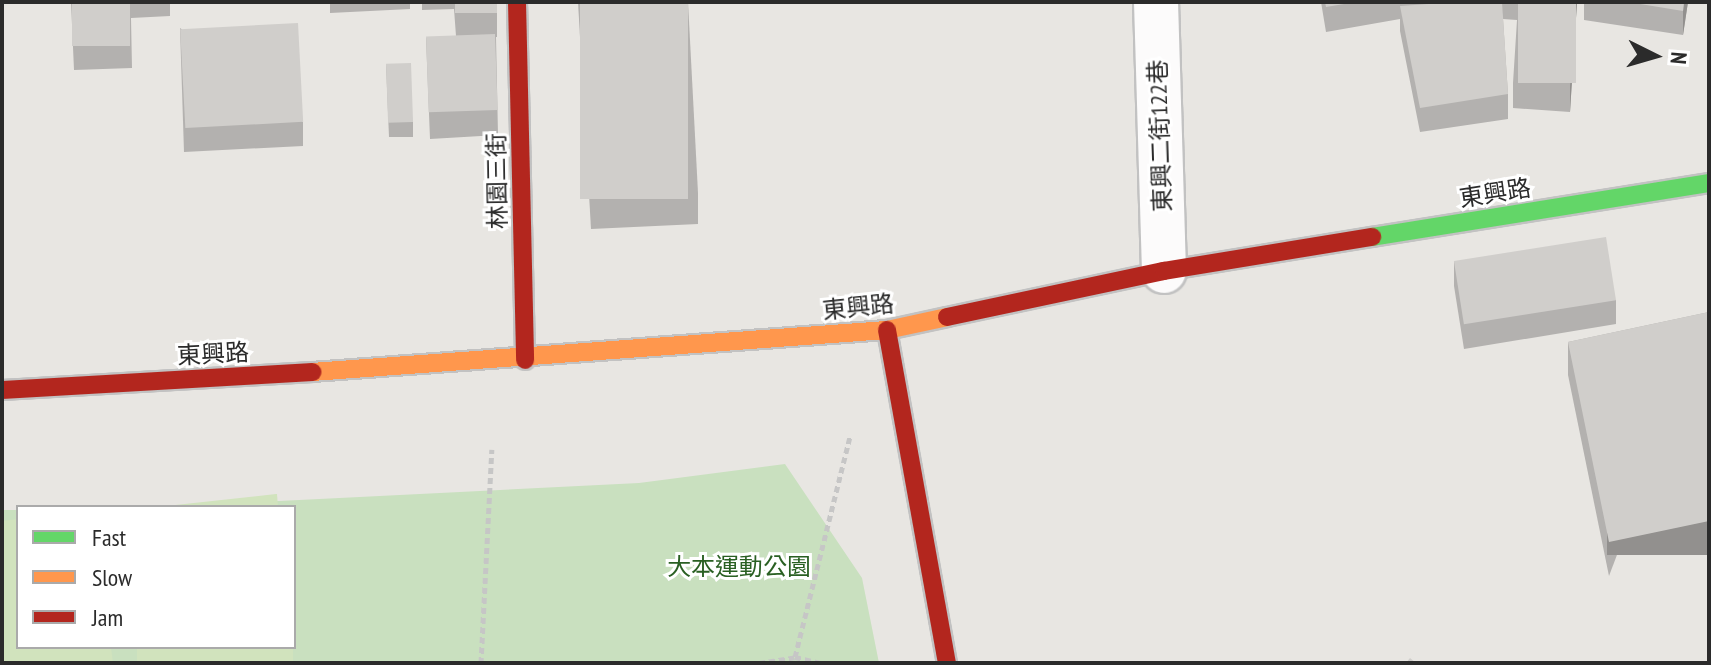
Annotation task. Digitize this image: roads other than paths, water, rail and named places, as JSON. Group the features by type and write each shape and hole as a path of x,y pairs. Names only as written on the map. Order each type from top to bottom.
{"street":[{"name":"林園三街","path":"517,2 525,360"},
{"name":"東興二街122巷","path":"1156,2 1164,271"},
{"name":"東興路","path":"2,390 525,360 887,330 1164,271 1709,183"},
{"path":"887,330 947,663"}],"park label":[{"name":"大本運動公園","path":"739,567"}]}
